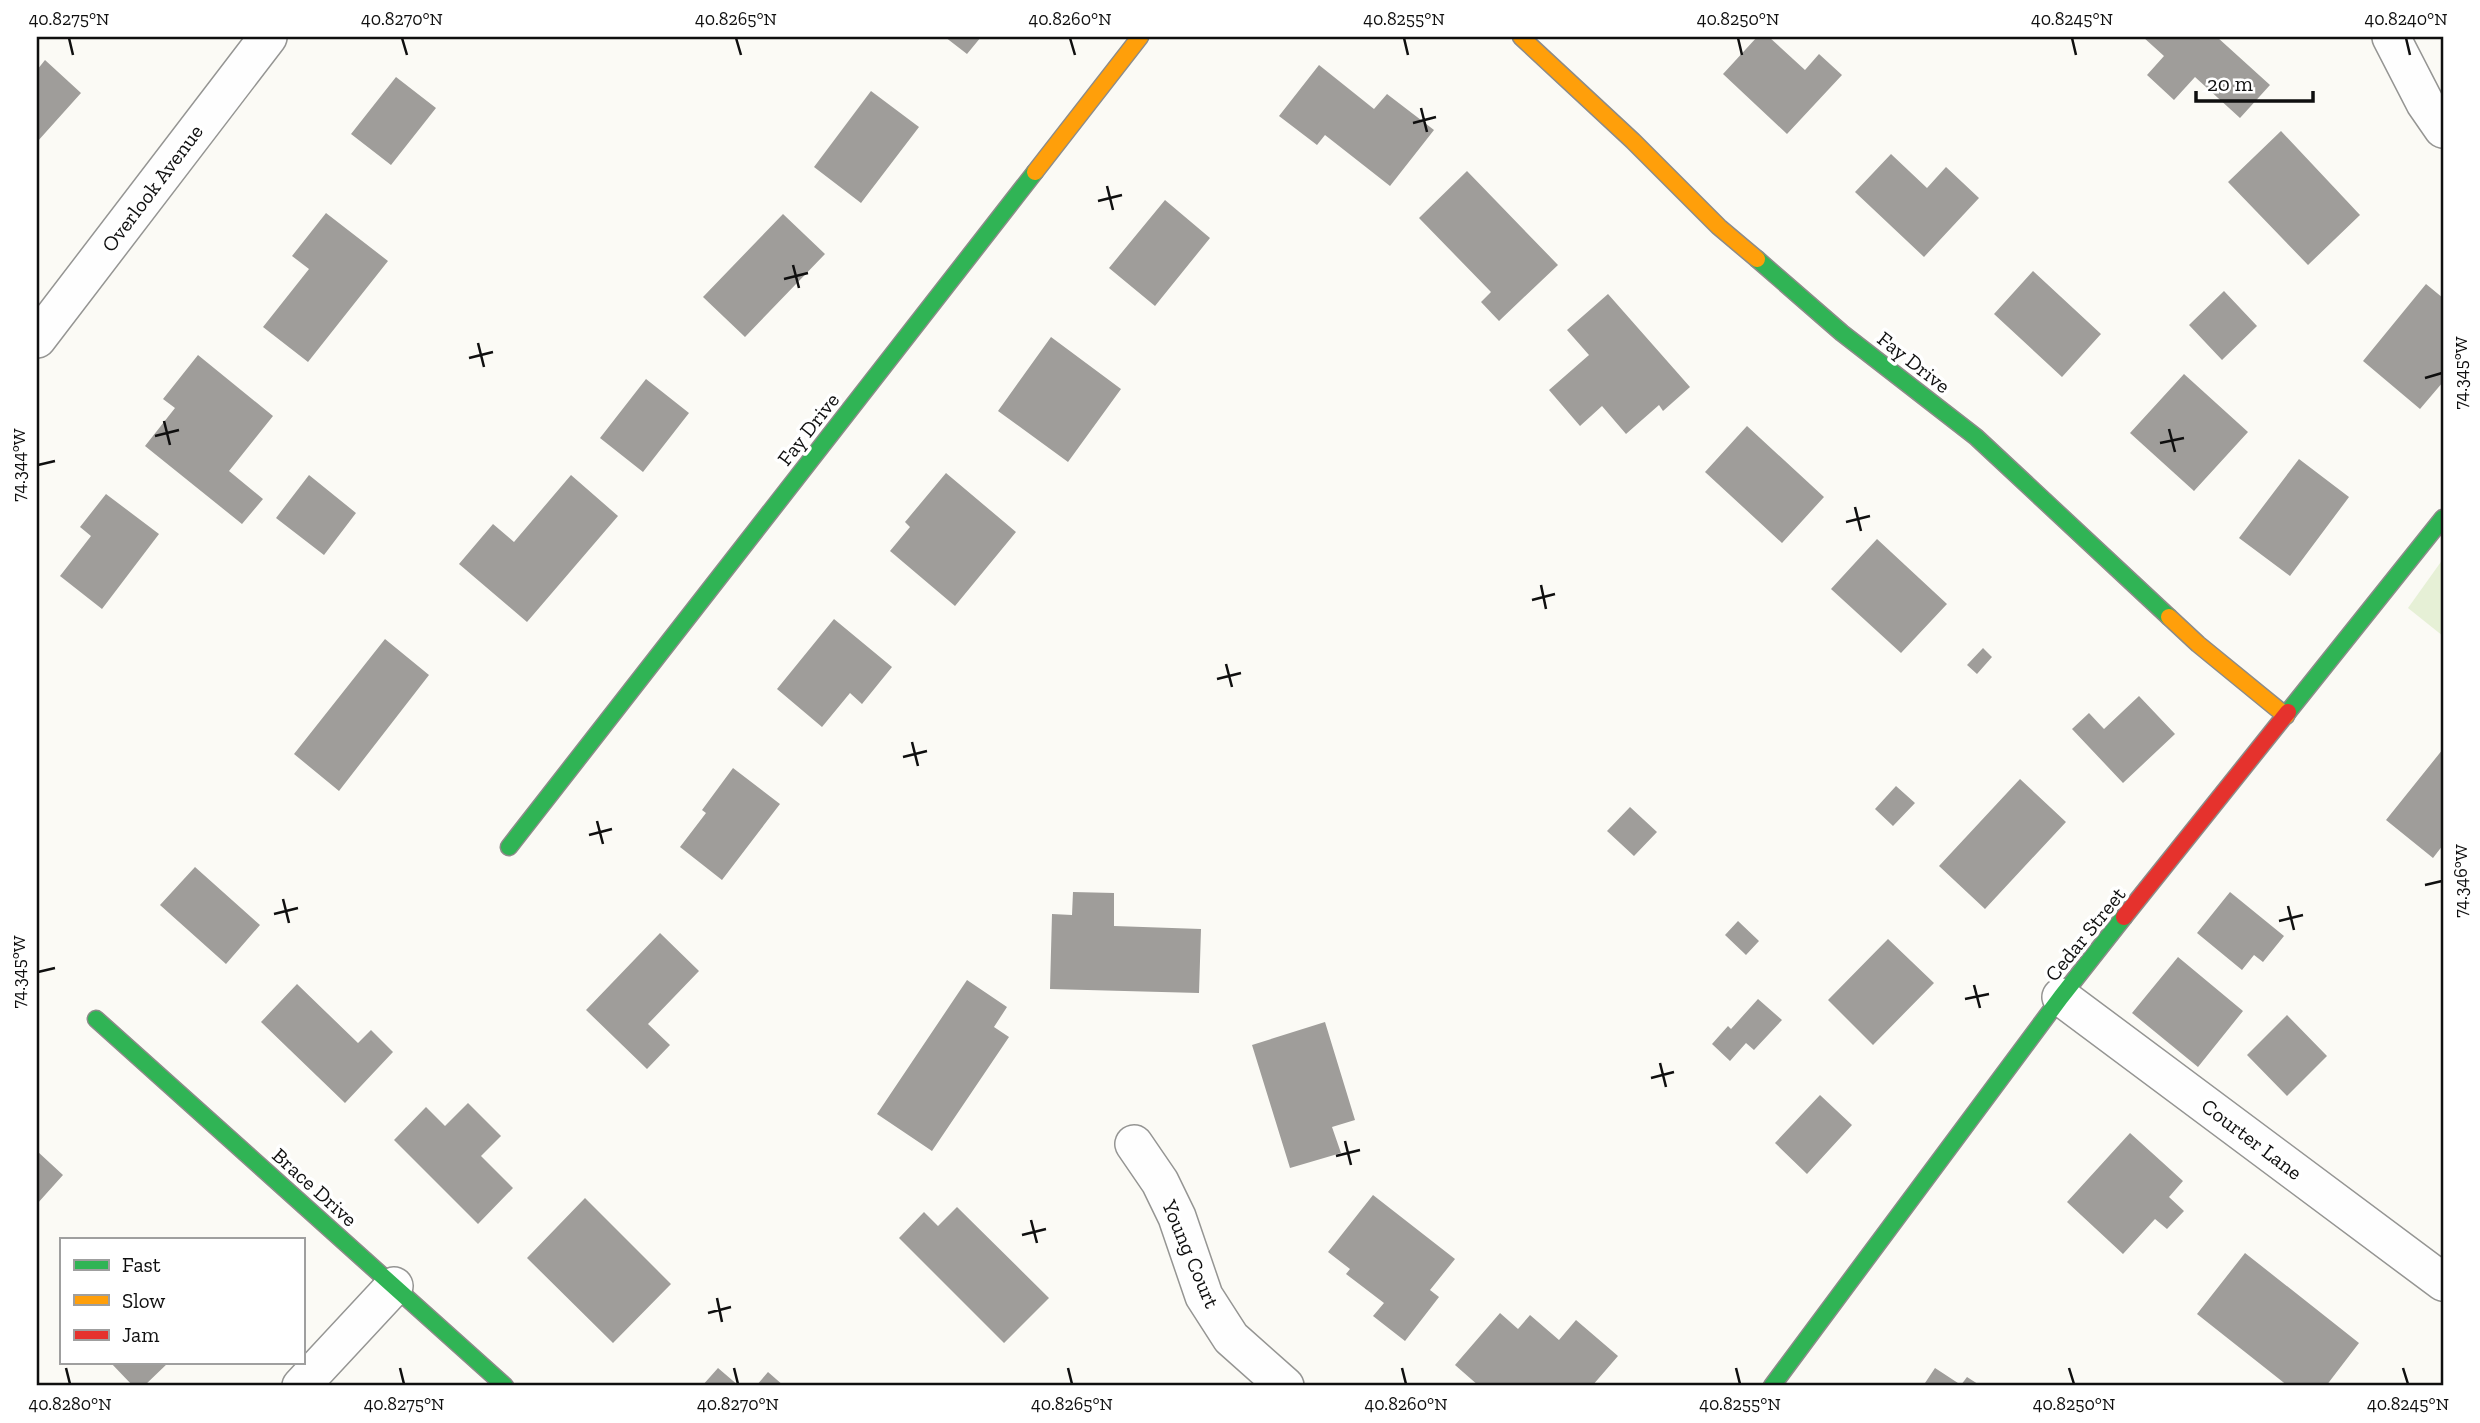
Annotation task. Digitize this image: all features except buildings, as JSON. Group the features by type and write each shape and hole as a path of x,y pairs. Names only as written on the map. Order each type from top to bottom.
{"street":[{"name":"Overlook Avenue","path":"37,339 268,37"},
{"name":"Fay Drive","path":"509,847 1140,37"},
{"name":"Fay Drive","path":"1521,37 1633,141 1719,227 1842,333 1976,437 2197,644 2287,716"},
{"path":"2390,37 2443,129"},
{"name":"Cedar Street","path":"1772,1386 2061,997 2443,518"},
{"name":"Courter Lane","path":"2061,997 2443,1282"},
{"name":"Brace Drive","path":"96,1018 505,1386"},
{"name":"Young Court","path":"1134,1144 1160,1181 1177,1217 1204,1296 1231,1338 1285,1386"},
{"path":"301,1386 394,1286"}],"green space":[{"path":"2443,559 2443,636 2408,608"}],"traffic: fast":[{"path":"509,847 1035,172"},
{"path":"1757,259 1842,333 1976,437 2169,617"},
{"path":"2288,712 2443,518"},
{"path":"1772,1386 2061,997 2124,917"},
{"path":"96,1019 505,1386"}],"traffic: slow":[{"path":"1035,172 1140,37"},
{"path":"1521,37 1633,141 1719,227 1757,259"},
{"path":"2169,617 2286,716"}],"traffic: jam":[{"path":"2124,917 2288,712"}]}
